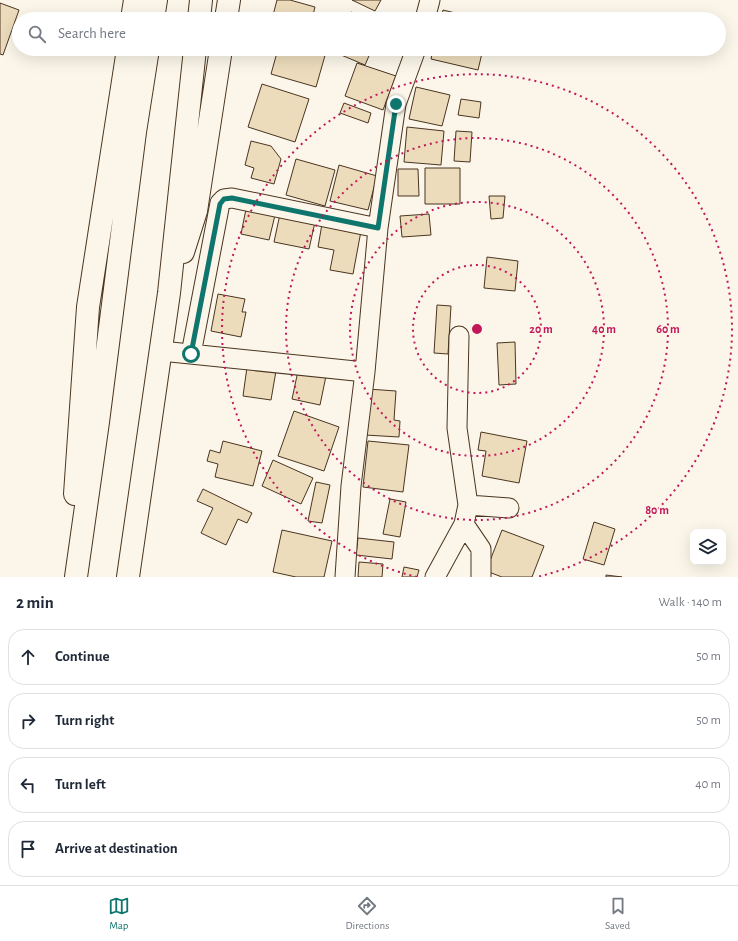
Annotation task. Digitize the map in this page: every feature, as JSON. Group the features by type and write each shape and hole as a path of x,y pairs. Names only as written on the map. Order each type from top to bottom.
{"highway":[{"path":"133,12 135,0"},
{"path":"154,12 156,0"},
{"path":"199,12 201,0"},
{"path":"227,12 229,0"},
{"path":"69,577 88,307 127,56"},
{"path":"76,577 98,422 135,132 147,56"},
{"path":"128,577 169,293 194,56"},
{"path":"169,293 196,211 220,56"}],"street":[{"path":"427,12 430,0"},
{"path":"345,577 351,486 366,372 378,228 396,104 413,56"},
{"path":"191,354 220,204 224,199 232,198 378,228"},
{"path":"435,577 464,524 468,505 457,428 459,336"},
{"path":"161,351 366,372"},
{"path":"468,505 509,508"},
{"path":"464,524 481,549 481,577"}],"building":[{"path":"277,0 290,0 315,7 314,12 274,12"},
{"path":"352,0 381,0 375,11"},
{"path":"0,3 19,10 18,12 12,12 12,30 3,55 0,54"},
{"path":"276,56 325,56 316,87 271,74"},
{"path":"344,56 369,56 365,65"},
{"path":"432,56 481,56 478,70 431,59"},
{"path":"357,63 396,76 383,110 345,96"},
{"path":"262,84 309,99 295,142 248,127"},
{"path":"416,87 450,95 442,126 409,119"},
{"path":"461,99 481,102 479,118 458,115"},
{"path":"344,103 371,113 368,123 340,113"},
{"path":"407,127 444,131 441,165 404,162"},
{"path":"456,131 472,132 470,162 454,161"},
{"path":"251,141 271,146 281,159 274,184 251,178 254,168 245,165"},
{"path":"296,159 335,170 325,206 286,195"},
{"path":"339,165 377,176 368,210 330,201"},
{"path":"425,168 460,168 460,204 425,204"},
{"path":"398,169 418,169 419,196 398,196"},
{"path":"489,196 505,196 503,218 491,219"},
{"path":"247,204 276,211 269,240 241,234"},
{"path":"280,214 315,222 309,249 274,242"},
{"path":"429,214 431,235 402,237 400,216"},
{"path":"322,224 361,231 353,274 330,270 334,250 318,247"},
{"path":"487,257 518,261 515,291 484,288"},
{"path":"218,294 245,299 242,312 246,312 241,337 211,331"},
{"path":"437,305 451,306 448,354 434,353"},
{"path":"515,342 516,384 499,385 497,343"},
{"path":"248,360 277,365 271,400 243,396"},
{"path":"298,371 326,376 320,405 292,399"},
{"path":"368,389 396,391 394,420 400,421 399,437 365,435"},
{"path":"294,411 339,427 324,471 278,456"},
{"path":"481,432 527,441 519,483 482,476 486,451 478,450"},
{"path":"223,441 262,451 253,486 215,477 218,464 207,461 210,450 220,453"},
{"path":"368,441 409,445 403,492 363,487"},
{"path":"273,460 313,478 301,504 262,486"},
{"path":"316,482 330,485 322,523 308,521"},
{"path":"203,489 252,513 247,523 238,519 226,545 201,533 213,508 197,501"},
{"path":"390,499 406,502 400,537 383,534"},
{"path":"594,522 615,529 604,565 583,559"},
{"path":"282,530 332,541 324,577 296,577 273,572"},
{"path":"502,530 544,546 532,577 502,577 486,571"},
{"path":"358,538 394,542 392,559 356,555"},
{"path":"359,562 383,564 382,577 358,577"},
{"path":"404,567 419,570 417,577 402,577"},
{"path":"606,575 622,577 606,577"}],"route":[{"path":"191,354 220,204 224,199 232,198 378,228 396,104"}]}
